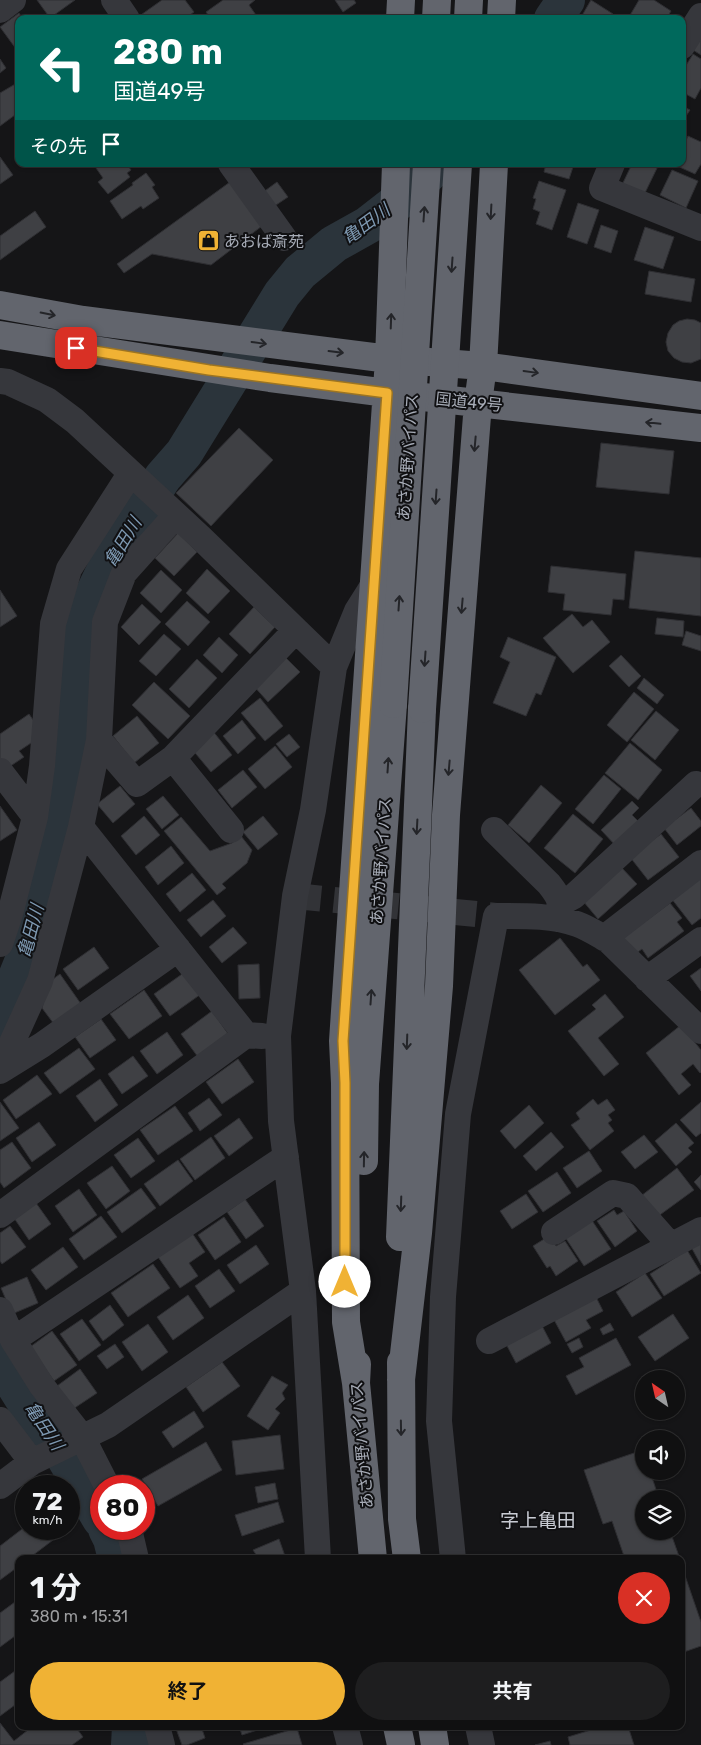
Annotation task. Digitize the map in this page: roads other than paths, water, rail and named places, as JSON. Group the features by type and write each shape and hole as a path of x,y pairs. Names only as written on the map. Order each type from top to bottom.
{"highway":[{"path":"400,15 401,0"},
{"path":"436,15 438,0"},
{"path":"468,15 469,0"},
{"path":"501,15 502,0"},
{"path":"356,1382 346,1322 345,1083 343,1041 387,393 396,167"},
{"name":"あさか野バイパス","path":"373,1555 356,1382 361,1322 365,1084 393,704 427,167"},
{"name":"あさか野バイパス","path":"406,1555 402,1519 400,1238 422,709 458,167"},
{"path":"401,1380 418,1233 439,986 446,815 478,403 483,366 494,167"},
{"path":"0,305 83,320 288,347 389,359 483,366 701,396"},
{"name":"国道49号","path":"0,335 209,370 387,393 701,428"},
{"path":"398,1730 401,1745"},
{"path":"433,1730 435,1745"}],"street":[{"path":"0,10 14,0"},
{"path":"114,0 124,15"},
{"path":"686,40 701,16"},
{"path":"233,167 284,238"},
{"path":"611,167 602,188 701,228"},
{"path":"0,381 8,382 47,400 75,421 172,511 334,667"},
{"path":"3,930 35,817 42,766 53,624 69,569 130,474"},
{"path":"0,1070 40,981 82,827 99,740 105,622 124,573 172,511"},
{"path":"318,1555 303,1291 281,1121 278,1036 295,896 313,810 334,667 358,611 374,584"},
{"path":"99,740 137,784 173,758 296,630"},
{"path":"173,758 231,830"},
{"path":"0,771 35,817"},
{"path":"453,1555 440,1421 443,1297 458,1114 496,916 536,917 559,911 696,784"},
{"path":"82,827 246,1035"},
{"path":"494,830 550,884 559,911 576,924 604,938 701,1032"},
{"path":"604,938 701,864"},
{"path":"647,979 701,940"},
{"path":"0,1070 42,1045 178,949"},
{"path":"0,1215 246,1035 278,1036"},
{"path":"13,1340 286,1157"},
{"path":"554,1232 613,1194 627,1196 671,1246"},
{"path":"489,1341 701,1230"},
{"path":"0,1486 32,1462 108,1425 303,1291"},
{"path":"0,1310 13,1340 42,1386 79,1438 101,1475"},
{"path":"0,1420 32,1462"},
{"path":"132,1540 135,1555"},
{"path":"158,1730 162,1745"},
{"path":"346,1730 350,1745"},
{"path":"479,1730 482,1745"}],"waterway":[{"name":"亀田川","path":"556,15 566,0"},
{"name":"亀田川","path":"0,1019 26,955 41,902 73,768 82,619 116,548 163,477 184,453 282,294 300,272 334,244 368,225 404,197 435,167"},
{"name":"亀田川","path":"0,1361 30,1409 55,1440 90,1500"},
{"name":"亀田川","path":"112,1540 116,1555"},
{"name":"亀田川","path":"130,1745 131,1730"}],"tunnel":[{"path":"295,896 496,916"}],"place":[{"name":"あおば斎苑","path":"208,241"}],"district":[{"name":"字上亀田","path":"538,1520"}]}
